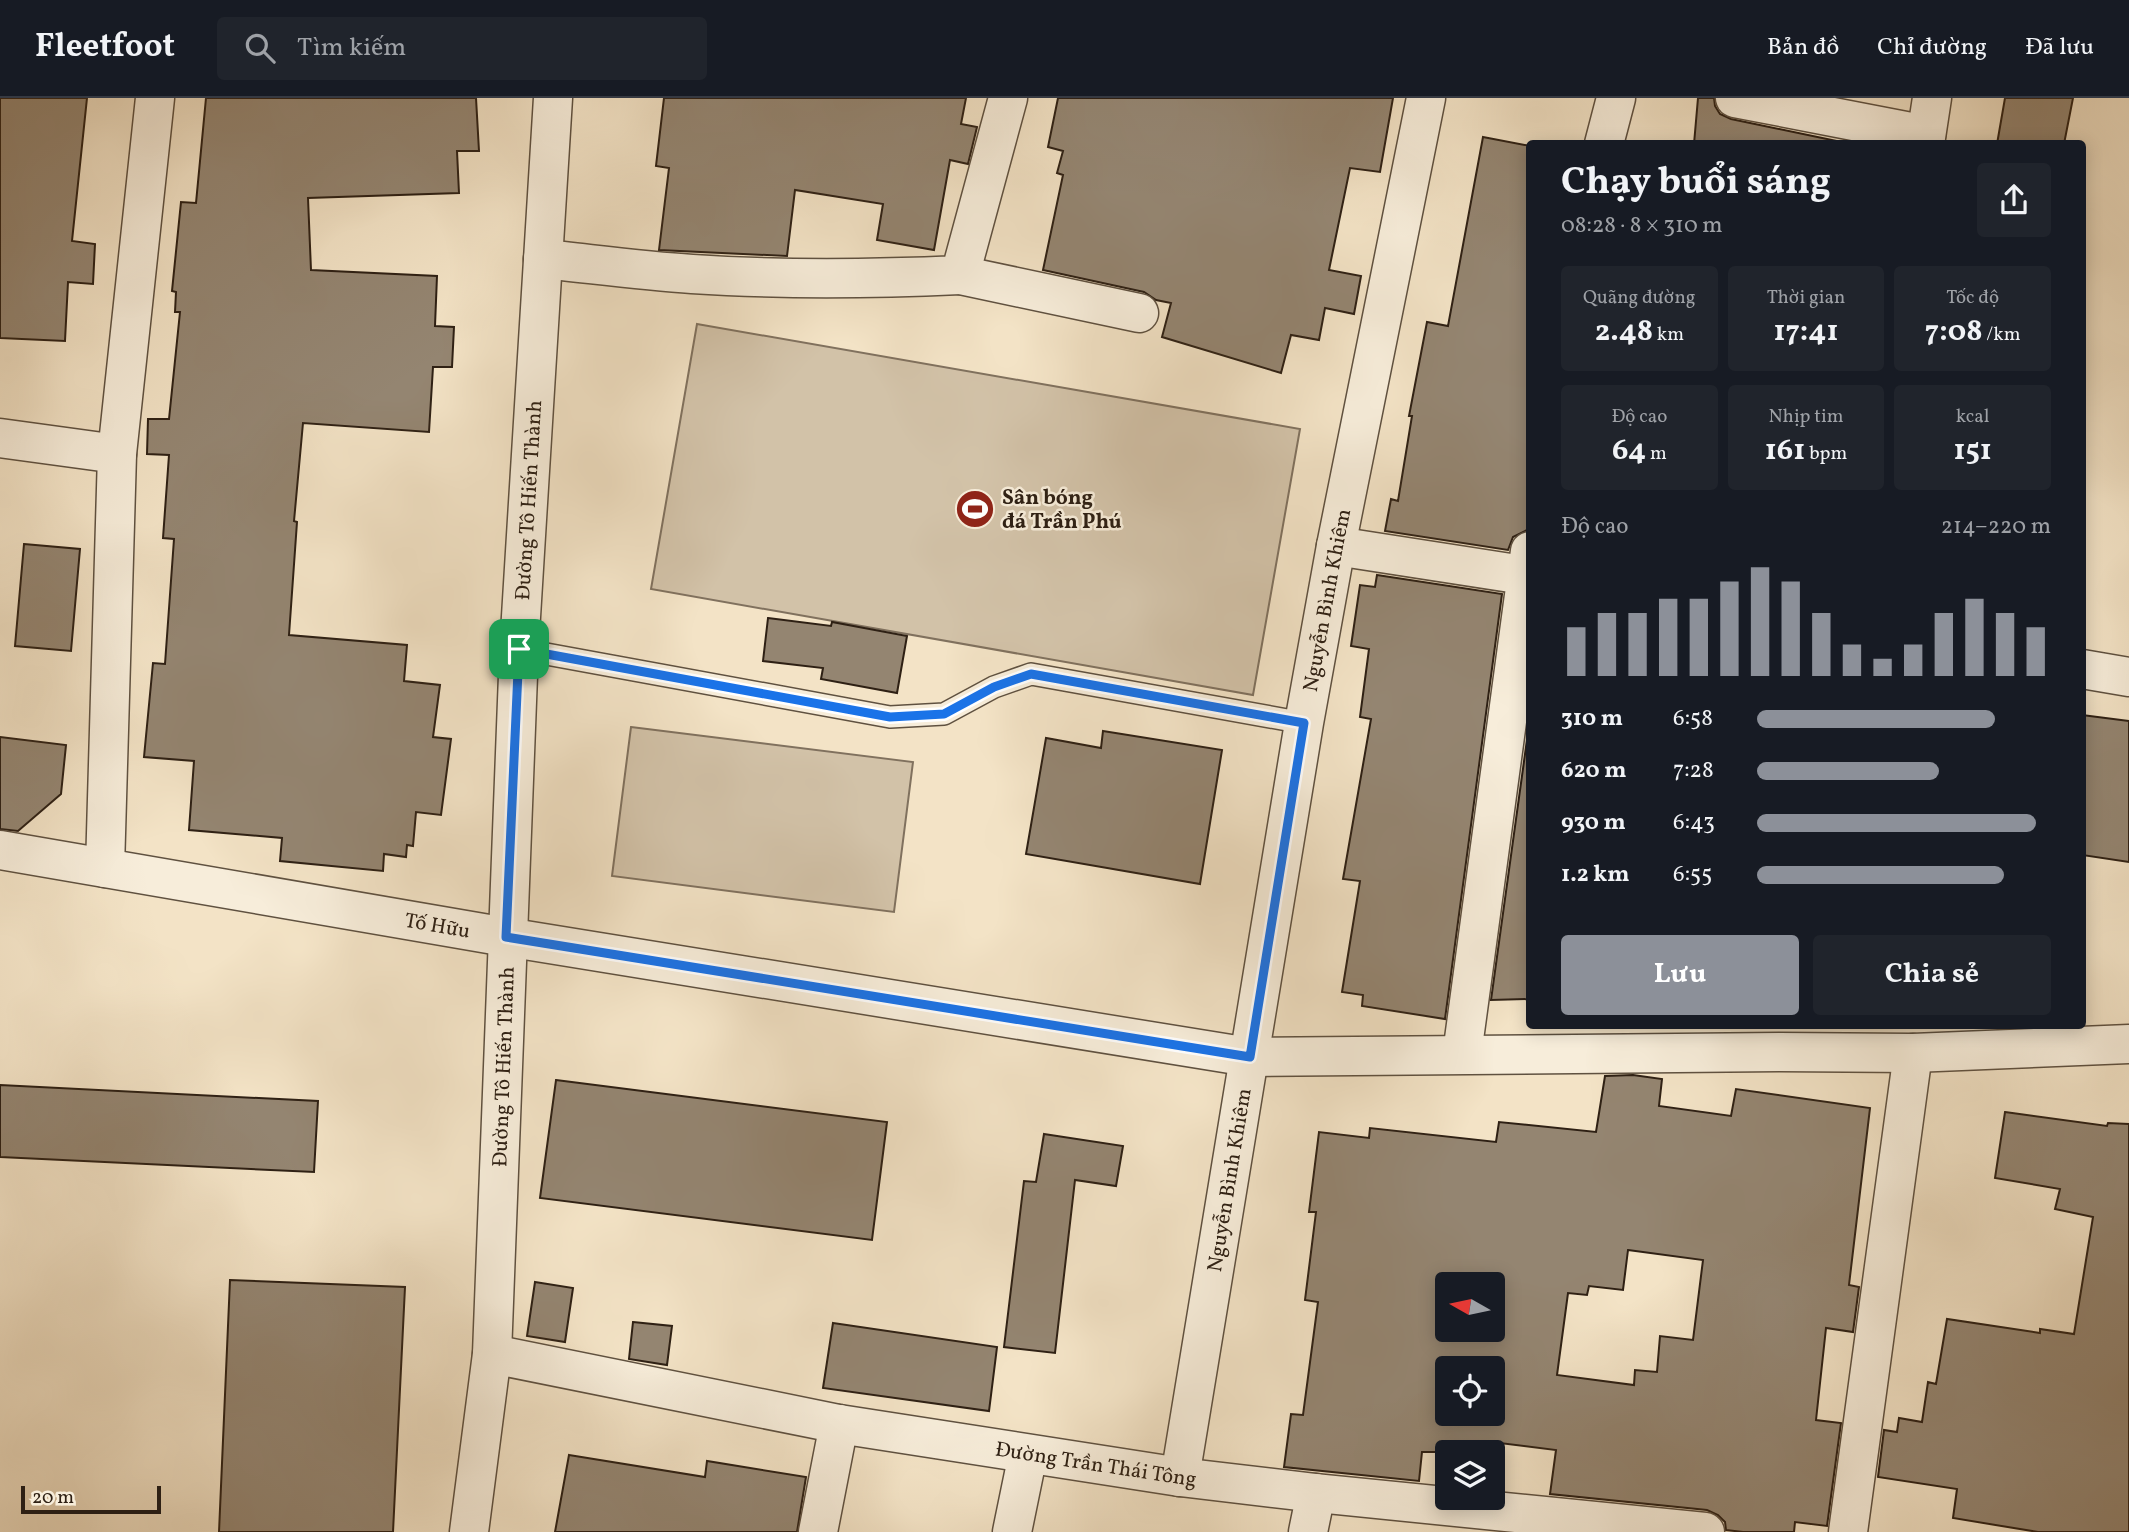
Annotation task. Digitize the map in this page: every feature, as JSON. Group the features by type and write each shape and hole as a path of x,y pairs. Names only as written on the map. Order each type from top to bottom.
{"street":[{"path":"105,868 117,454 155,98"},
{"name":"Đường Tô Hiến Thành","path":"469,1532 492,1354 519,649 554,98"},
{"path":"960,275 1008,98"},
{"name":"Nguyễn Bình Khiêm","path":"1180,1477 1304,723 1336,546 1426,98"},
{"path":"1605,140 1616,98"},
{"path":"1735,98 1925,139 1933,98"},
{"path":"543,259 689,274 779,278 960,275 1139,313"},
{"path":"0,438 117,454"},
{"path":"1336,546 1526,567"},
{"path":"1462,1054 1526,582"},
{"path":"2086,670 2129,677"},
{"name":"Tố Hữu","path":"0,850 506,937 1250,1057 1462,1054 1781,1039 1913,1053 2129,1044"},
{"path":"1848,1532 1913,1053"},
{"name":"Đường Trần Thái Tông","path":"492,1354 839,1424 1180,1477 1706,1532"},
{"path":"818,1532 839,1424"},
{"path":"1012,1532 1028,1454"},
{"path":"1308,1532 1316,1493"}],"lane":[{"path":"519,649 890,717 944,714 994,687 1031,674 1304,723"}],"shaded area":[{"name":"Sân bóng đá Trần Phú","path":"697,324 1300,429 1253,695 651,589"},
{"path":"631,727 913,762 894,912 612,876"}],"building":[{"path":"0,98 87,98 72,241 95,244 93,284 68,282 65,341 0,338"},
{"path":"206,98 476,98 479,151 457,151 459,193 308,198 311,270 437,276 435,326 454,327 452,367 433,367 429,432 303,423 294,521 297,522 289,635 407,645 404,681 440,685 433,737 451,739 441,815 416,812 413,846 407,845 406,857 384,854 383,871 280,861 282,838 189,830 194,761 144,757 153,663 165,664 174,539 163,538 169,455 147,454 148,419 169,419 180,312 175,312 176,292 172,291 181,202 196,203"},
{"path":"664,98 966,98 961,124 977,127 968,164 950,160 934,250 877,240 883,204 795,190 787,256 659,250 669,168 656,166"},
{"path":"1058,98 1393,98 1380,172 1350,168 1329,270 1361,276 1354,314 1325,308 1319,340 1291,335 1281,373 1162,337 1171,303 1156,300 1144,292 1043,270 1063,175 1057,173 1063,151 1048,147"},
{"path":"1698,98 1714,98 1720,114 1731,119 1832,140 1694,140"},
{"path":"2005,98 2073,98 2065,140 1998,140"},
{"path":"1483,137 1526,145 1526,530 1513,537 1508,550 1385,531 1391,499 1398,501 1412,416 1409,416 1427,322 1448,326"},
{"path":"24,544 80,549 71,651 15,646"},
{"path":"1377,575 1502,594 1445,1019 1362,1006 1363,995 1342,992 1360,881 1343,879 1371,719 1360,717 1369,649 1351,646 1360,585 1375,587"},
{"path":"768,618 831,626 832,622 907,636 897,693 821,679 823,668 763,661"},
{"path":"2086,716 2129,721 2129,862 2086,856"},
{"path":"1103,731 1222,750 1200,884 1026,854 1046,738 1101,748"},
{"path":"0,737 66,745 61,794 18,831 0,829"},
{"path":"1526,747 1526,999 1491,1000"},
{"path":"1633,1075 1662,1079 1659,1106 1731,1116 1736,1089 1870,1108 1849,1285 1859,1287 1853,1332 1826,1328 1816,1420 1841,1423 1827,1526 1795,1522 1794,1532 1743,1532 1726,1530 1725,1522 1707,1510 1550,1494 1556,1450 1505,1444 1505,1440 1435,1440 1435,1452 1422,1452 1419,1481 1284,1467 1291,1414 1303,1415 1318,1302 1305,1300 1316,1212 1309,1212 1319,1132 1369,1138 1370,1128 1496,1142 1499,1122 1596,1132 1605,1076","holes":["1628,1250 1703,1260 1693,1340 1660,1336 1657,1372 1635,1370 1634,1385 1557,1375 1568,1293 1587,1295 1589,1286 1623,1290"]},
{"path":"556,1080 887,1122 872,1240 540,1198"},
{"path":"0,1085 318,1101 314,1172 0,1157"},
{"path":"2005,1112 2107,1126 2108,1123 2129,1124 2129,1532 2038,1532 1953,1518 1957,1489 1878,1477 1884,1430 1897,1432 1899,1418 1922,1422 1928,1382 1936,1384 1947,1319 2040,1333 2040,1329 2074,1334 2093,1217 2055,1209 2060,1189 1995,1178"},
{"path":"1044,1134 1123,1146 1116,1186 1075,1180 1055,1353 1004,1347 1024,1181 1036,1182"},
{"path":"230,1280 405,1287 393,1532 219,1532"},
{"path":"535,1282 573,1288 565,1342 527,1336"},
{"path":"633,1322 672,1326 667,1365 629,1359"},
{"path":"833,1323 997,1347 989,1411 823,1388"},
{"path":"569,1455 705,1477 707,1461 806,1477 797,1532 555,1532"}],"place":[{"name":"Sân bóng đá Trần Phú","path":"975,509"}],"route":[{"path":"519,649 890,717 944,714 994,687 1031,674 1304,723 1250,1057 506,937 519,649"}]}
